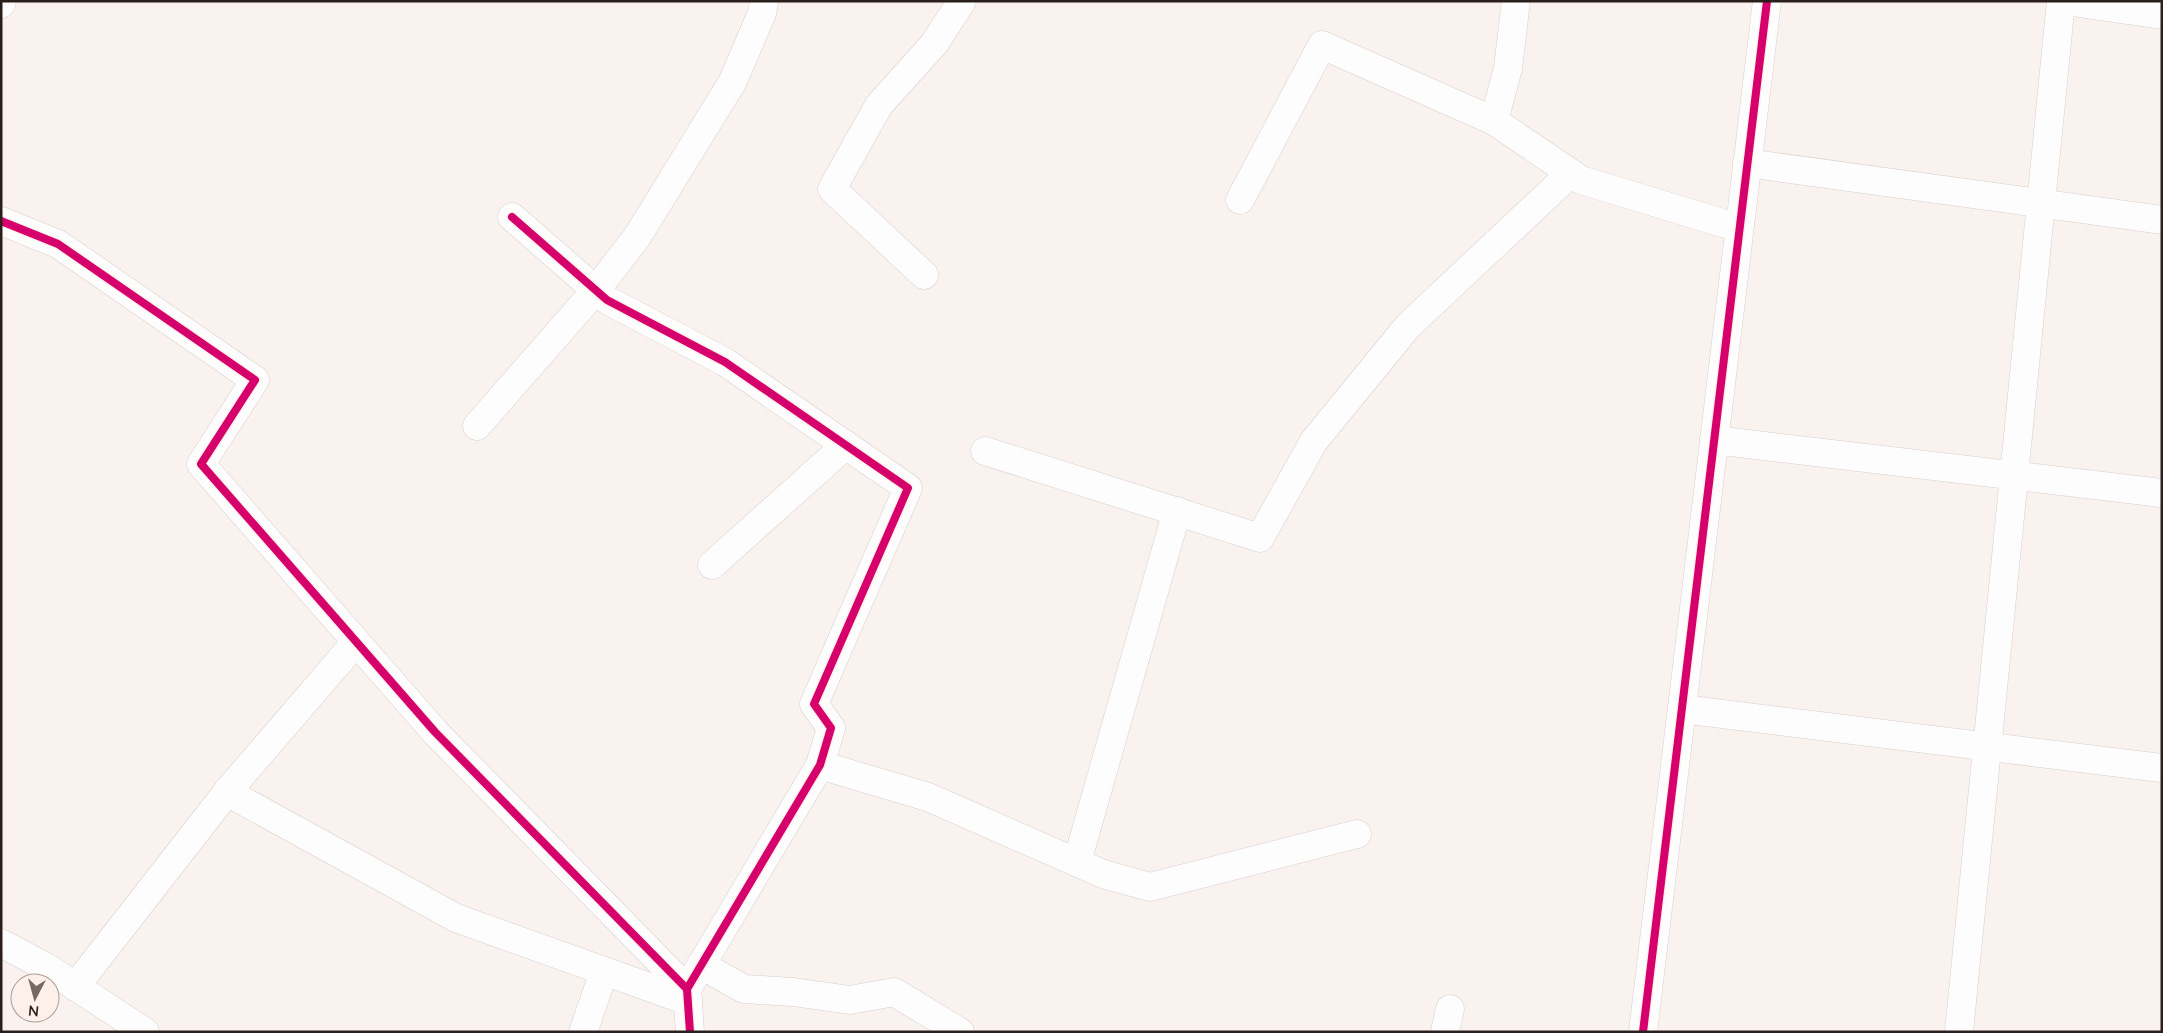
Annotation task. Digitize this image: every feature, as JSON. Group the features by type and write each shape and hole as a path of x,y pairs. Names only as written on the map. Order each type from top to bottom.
{"street":[{"path":"477,426 596,290 637,237 733,81 762,13 764,1"},
{"path":"924,275 832,189 879,105 934,44 962,1"},
{"path":"1494,122 1508,68 1516,1"},
{"path":"1643,1032 1767,1"},
{"path":"1959,1032 2061,1"},
{"path":"2065,1 2162,15"},
{"path":"1240,200 1322,45 1494,122 1581,180 1739,228"},
{"path":"1747,163 2162,220"},
{"path":"985,451 1260,538 1314,441 1408,326 1571,173"},
{"path":"512,217 607,300 725,362 908,488 814,704 831,728 820,765 701,964 687,995 690,1032"},
{"path":"1,221 58,244 256,380 201,464 435,732 687,995"},
{"path":"1714,440 2162,493"},
{"path":"712,565 846,445"},
{"path":"1077,862 1177,511"},
{"path":"76,987 227,792 356,642"},
{"path":"1682,709 2162,768"},
{"path":"820,765 928,797 1103,874 1150,887 1357,834"},
{"path":"227,792 456,918 604,972 687,995"},
{"path":"1,943 76,987 145,1032"},
{"path":"701,964 744,989 793,992 850,1000 894,992 960,1032"},
{"path":"583,1032 604,972"}],"cycle path":[{"path":"1643,1032 1767,1"},
{"path":"512,217 607,300 725,362 908,488 814,704 831,728 820,765 687,989"},
{"path":"1,221 58,244 255,380 201,464 435,732 687,989 690,1032"}]}
